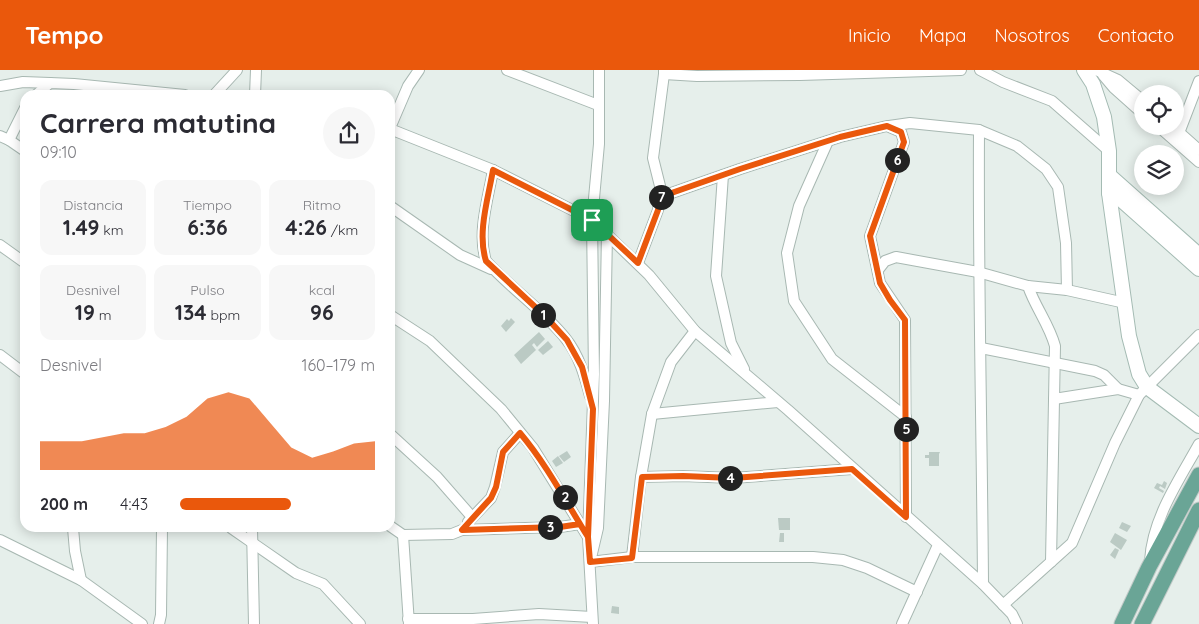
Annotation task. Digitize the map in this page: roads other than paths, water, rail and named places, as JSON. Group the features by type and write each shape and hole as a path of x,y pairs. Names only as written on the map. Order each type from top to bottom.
{"main road":[{"path":"1122,624 1149,567 1199,475"},
{"path":"1142,624 1199,510"}],"street":[{"path":"219,90 237,70"},
{"path":"255,90 256,70"},
{"path":"395,117 408,86 419,70"},
{"path":"507,70 598,105"},
{"path":"403,535 408,621 539,614 593,620 588,537 593,409 592,220 599,144 599,70"},
{"path":"638,263 658,210 661,190 653,158 664,72 697,76 961,70"},
{"path":"980,70 1003,82 1052,101 1109,151"},
{"path":"1084,70 1093,84 1104,117 1109,151 1110,176 1108,193 1129,336 1143,391"},
{"path":"1099,72 1118,80 1134,93"},
{"path":"1099,72 1134,105"},
{"path":"1184,112 1199,81"},
{"path":"0,86 23,82 74,84 135,90"},
{"path":"42,90 50,83"},
{"path":"20,116 5,138 20,148"},
{"path":"660,197 828,141 887,126 910,122 979,130 1017,146 1046,168 1058,187 1066,243 1067,290"},
{"path":"887,126 901,132 904,142 870,236 880,283 905,320 906,517"},
{"path":"979,130 978,272 981,348 983,584"},
{"path":"395,131 493,170 592,220 638,263 695,331 983,584 1012,614 1017,624"},
{"path":"1168,135 1199,162"},
{"path":"1183,135 1199,150"},
{"path":"828,141 799,206 787,253 794,301 832,359 906,417"},
{"path":"493,170 484,224 483,242 486,261 493,270 539,311 567,340 582,367 593,409"},
{"path":"722,175 716,276 731,343 746,374"},
{"path":"1110,176 1199,255"},
{"path":"1108,193 1118,197 1199,269"},
{"path":"395,210 460,255 493,270"},
{"path":"590,562 598,528 604,401 607,233"},
{"path":"0,245 20,259"},
{"path":"878,270 885,261 896,256 978,272 1028,286 1067,290 1125,303"},
{"path":"1028,286 1051,331 1055,346 1051,562"},
{"path":"395,317 430,341 501,409 533,448 588,537"},
{"path":"632,558 652,414 671,362 695,331"},
{"path":"1003,606 1072,542 1115,443 1143,391 1199,335"},
{"path":"981,348 1095,371 1104,375 1118,389"},
{"path":"0,355 20,370"},
{"path":"1054,399 1118,389 1143,391 1199,426"},
{"path":"652,414 778,402"},
{"path":"462,530 491,498 496,487 503,452 520,433"},
{"path":"395,439 437,477 472,517"},
{"path":"1149,567 1151,544 1159,521 1173,490 1199,444"},
{"path":"642,477 733,478 852,469"},
{"path":"395,529 403,535 452,534 462,530 560,527 580,524"},
{"path":"73,532 81,580"},
{"path":"159,624 161,614 162,532"},
{"path":"237,532 296,573 323,584 360,624"},
{"path":"252,532 254,624"},
{"path":"0,540 81,580 142,624"},
{"path":"902,624 938,545"},
{"path":"590,562 632,558 812,557 843,560 867,568 917,592"}]}
